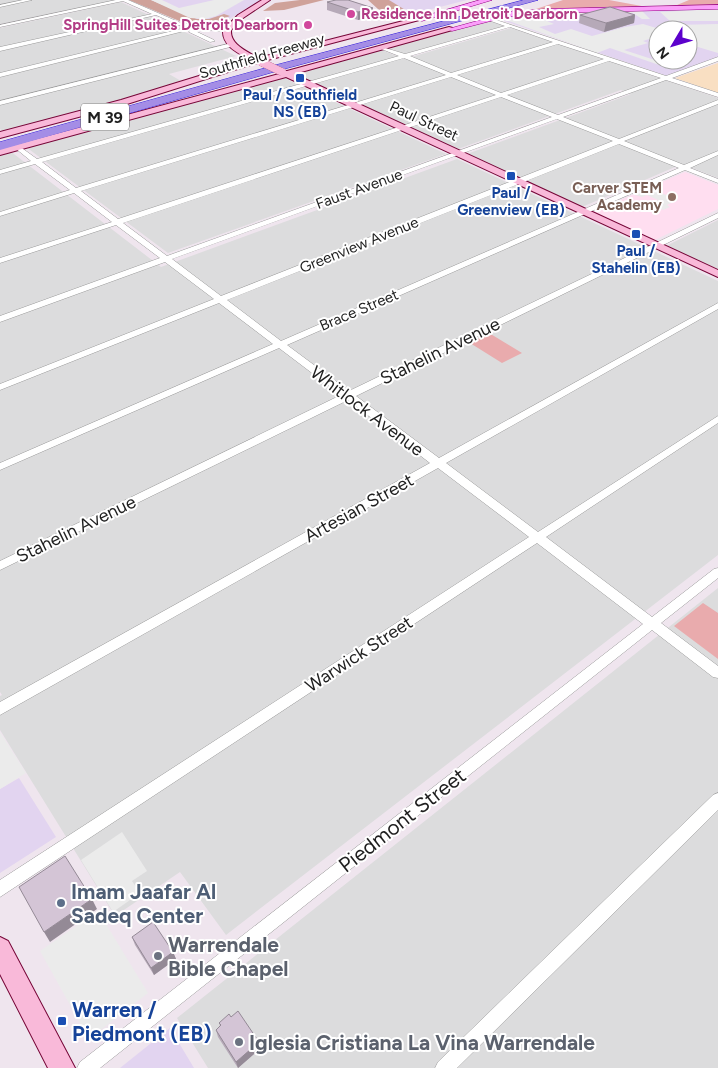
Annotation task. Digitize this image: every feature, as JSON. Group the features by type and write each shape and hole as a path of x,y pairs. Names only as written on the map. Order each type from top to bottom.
{"highway":[{"name":"Southfield Freeway","path":"0,137 70,122 358,41 520,0"},
{"name":"Southfield Freeway","path":"0,147 346,49 534,0"},
{"path":"358,41 419,19"},
{"path":"346,49 452,29"}],"main road":[{"path":"232,45 226,38 228,26 267,0"},
{"path":"0,137 260,61 486,0"},
{"path":"615,1 656,7 676,5 688,0"},
{"path":"0,152 284,72 550,2"},
{"path":"506,15 546,10 718,7"},
{"name":"Paul Street","path":"232,45 308,84 718,274"},
{"path":"0,949 62,1068"}],"street":[{"path":"0,6 30,0"},
{"path":"0,26 124,0 192,29 212,41"},
{"path":"0,49 156,14"},
{"path":"490,19 718,95"},
{"path":"0,172 510,26"},
{"path":"0,75 192,29 226,30"},
{"path":"0,214 558,42"},
{"path":"0,103 232,45"},
{"path":"381,47 718,181"},
{"path":"0,261 609,59"},
{"name":"Faust Avenue","path":"0,319 718,59"},
{"name":"Greenview Avenue","path":"0,387 718,102"},
{"name":"Whitlock Avenue","path":"17,148 718,673"},
{"name":"Brace Street","path":"0,467 718,153"},
{"name":"Stahelin Avenue","path":"0,566 718,216"},
{"name":"Artesian Street","path":"0,709 718,306"},
{"name":"Warwick Street","path":"0,889 718,419"},
{"name":"Piedmont Street","path":"86,1068 718,572"},
{"path":"444,1068 718,800"}],"shaded area":[{"path":"0,0 116,0 0,24"},
{"path":"129,0 151,0 197,19 209,19 224,14 230,16 205,27 189,25"},
{"path":"134,0 261,0 229,19 211,26 200,26"},
{"path":"151,0 162,0 179,8 214,0 244,0 216,16 205,19 190,18"},
{"path":"324,0 284,10 263,11 275,3"},
{"path":"368,0 389,0 407,11 388,17 388,13 378,9"},
{"path":"380,0 467,0 405,16 398,14"},
{"path":"563,0 609,0 647,7 677,5 689,0 718,0 718,6 533,10"},
{"path":"121,2 236,56 169,74 181,81 131,97 4,131 0,129 0,28"},
{"path":"718,9 718,58 698,65 698,20 648,20 648,70 502,20 528,13"},
{"path":"718,9 718,21 669,20 660,12"},
{"path":"642,11 650,19 642,19 633,13 538,17 554,24 539,27 555,34 571,29 592,36 625,27 643,24 648,26 648,39 643,41 648,43 624,50 648,58 648,61 610,48 597,53 506,20 543,12"},
{"path":"490,21 504,26 404,54 387,47"},
{"path":"698,24 718,24 718,53 698,47"},
{"path":"511,28 718,98 718,178 682,164 582,207 467,154 631,94 621,90 458,149 293,73 379,49 404,59"},
{"path":"718,63 718,93 675,78"},
{"path":"649,70 684,70 667,76"},
{"path":"280,76 446,154 168,253 26,147"},
{"path":"10,151 161,267 457,159 718,281 718,555 226,935 180,872 115,916 0,730 0,696 2,695 0,692 0,153"},
{"name":"Carver STEM Academy","path":"685,172 718,185 718,209 655,240 593,212"},
{"path":"649,188 678,200 667,205 670,207 663,210 649,204 658,200 647,195 642,197 635,195"},
{"path":"718,220 718,269 666,246"},
{"path":"489,333 522,353 502,363 470,343"},
{"path":"718,588 718,1068 208,1068 177,1018"},
{"path":"703,603 718,613 718,659 674,626"},
{"path":"0,732 26,773 0,789"},
{"path":"19,778 56,837 0,873 0,789"},
{"path":"122,832 147,871 132,881 140,893 113,912 81,860"},
{"path":"98,911 148,993 89,1039 40,951"},
{"path":"170,1028 194,1068 120,1068"}],"building":[{"path":"348,0 373,8 358,12 327,2"},
{"path":"610,7 635,15 606,23 580,15"},
{"name":"Imam Jaafar Al Sadeq Center","path":"65,856 92,899 44,932 19,887"},
{"name":"Warrendale Bible Chapel","path":"153,922 173,952 151,968 132,937"},
{"name":"Iglesia Cristiana La Vina Warrendale","path":"238,1011 259,1042 236,1062 216,1030 221,1025 219,1023 229,1014 231,1017"}],"place":[{"name":"Residence Inn Detroit Dearborn","path":"351,14"},
{"name":"SpringHill Suites Detroit Dearborn","path":"308,25"},
{"name":"Paul / Southfield NS (EB)","path":"300,78"},
{"name":"Paul / Greenview (EB)","path":"511,176"},
{"name":"Carver STEM Academy","path":"672,197"},
{"name":"Paul / Stahelin (EB)","path":"636,234"},
{"name":"Imam Jaafar Al Sadeq Center","path":"61,903"},
{"name":"Warrendale Bible Chapel","path":"158,956"},
{"name":"Warren / Piedmont (EB)","path":"62,1021"},
{"name":"Iglesia Cristiana La Vina Warrendale","path":"239,1042"}]}
